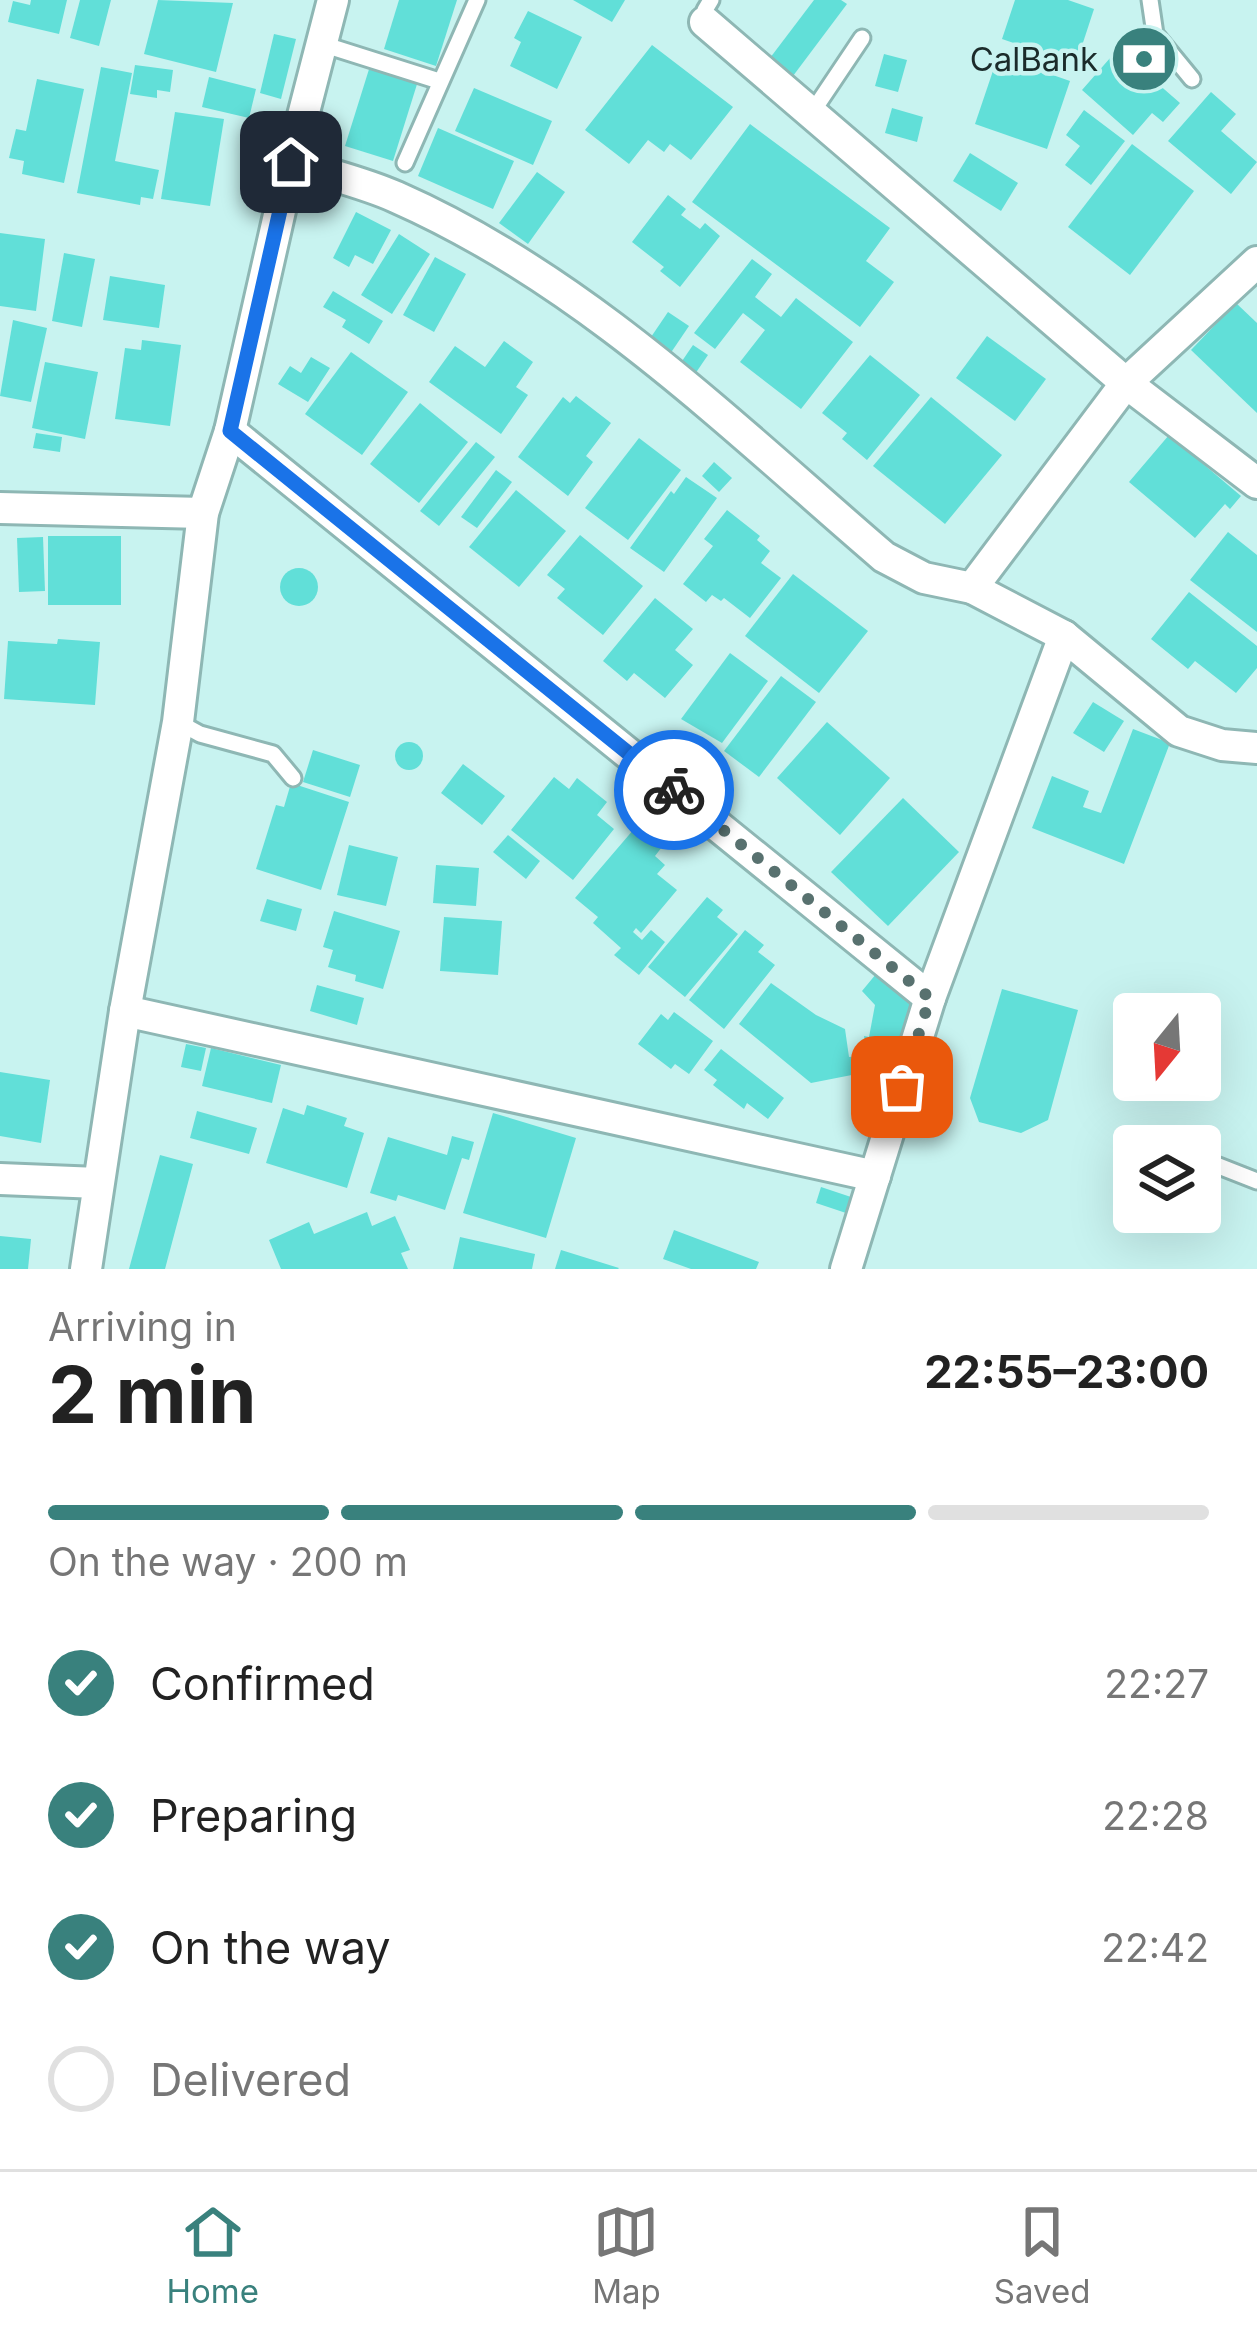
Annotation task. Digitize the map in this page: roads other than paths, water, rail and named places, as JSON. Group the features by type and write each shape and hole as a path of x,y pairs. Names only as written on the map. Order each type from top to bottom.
{"street":[{"path":"86,1269 125,1011 178,722 203,514 230,431 333,0"},
{"path":"708,11 757,69 813,111 1126,382 1257,483"},
{"path":"291,162 394,196 528,267 617,327 884,557 924,578 972,588 1064,636 1179,731 1222,745 1257,748"},
{"path":"972,588 1126,382 1257,262"},
{"path":"230,431 930,998"},
{"path":"0,508 203,514"},
{"path":"846,1269 930,998 1064,636"},
{"path":"125,1011 875,1176"},
{"path":"0,1179 98,1183"}],"lane":[{"path":"405,163 477,0"},
{"path":"1150,0 1155,34 1192,79"},
{"path":"813,111 862,38"},
{"path":"322,44 439,82"},
{"path":"178,722 200,734 273,754 293,778"},
{"path":"1221,1167 1257,1181"}],"place":[{"name":"CalBank","path":"1144,59"}]}
